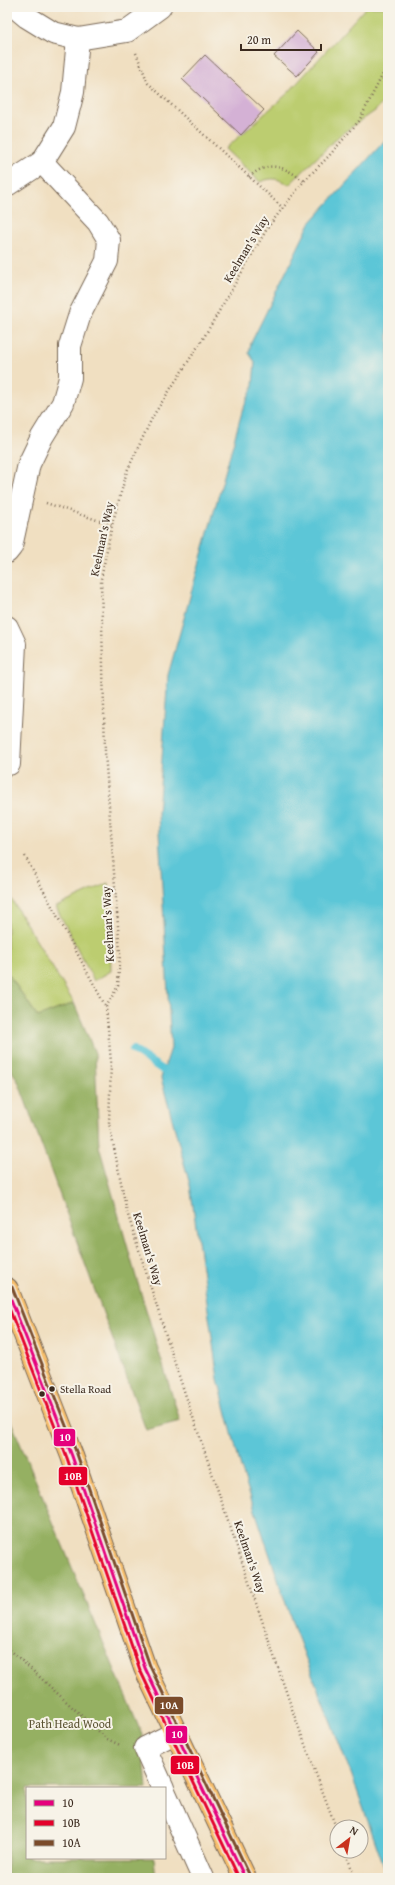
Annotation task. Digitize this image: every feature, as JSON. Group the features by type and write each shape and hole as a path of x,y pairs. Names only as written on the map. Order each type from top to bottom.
{"main road":[{"path":"7,1289 72,1456 145,1668 175,1734 245,1878"}],"street":[{"path":"15,7 27,17 53,33 78,39 127,31 160,7"},
{"path":"7,184 42,162 64,127 73,92 78,39"},
{"path":"7,552 11,547 24,496 30,464 42,437 63,403 70,378 70,346 80,314 107,260 109,240 98,222 42,162"},
{"path":"7,627 15,644 9,764"},
{"path":"163,1787 145,1748 175,1734"},
{"path":"166,1795 203,1878"}],"path":[{"path":"127,31 148,83 283,208"},
{"name":"Keelman's Way","path":"333,1819 293,1712 177,1370 127,1212 110,1122 111,1062 106,1007 118,986 120,953 104,752 101,579 112,524 127,471 153,416 204,337 268,227 304,181 328,157 359,121 384,72 388,59"},
{"path":"249,177 258,170 271,166 288,170 304,181"},
{"path":"24,496 112,524"},
{"path":"25,856 106,1007"},
{"path":"7,1648 107,1739 150,1758"},
{"path":"348,1859 355,1878"}],"green space":[{"path":"366,7 388,7 388,97 375,111 340,135 289,185 275,179 268,179 260,182 225,149 288,93"},
{"path":"108,883 111,971 94,981 56,907"},
{"path":"7,892 74,1003 38,1017 7,972"},
{"path":"7,972 38,1017 74,1003 95,1053 99,1146 136,1277 180,1421 146,1430 18,1081 7,1063"},
{"name":"Path Head Wood","path":"7,1412 142,1735 147,1787 26,1787 26,1859 154,1859 156,1878 7,1878"}],"water":[{"path":"388,137 388,1878 369,1824 369,1819 367,1819 352,1776 294,1628 241,1468 218,1379 190,1185 161,1078 171,1048 158,814 168,675 242,412 253,386 255,362 249,353 251,343 310,223"}],"building":[{"path":"297,31 319,52 297,76 274,56"},
{"path":"205,55 264,110 241,135 182,79"}],"waterway":[{"path":"133,1050 163,1070"}],"transit line":[{"name":"10A","path":"12,1287 77,1454 150,1666 250,1876"},
{"name":"10","path":"7,1289 72,1456 145,1668 245,1878"},
{"name":"10B","path":"7,1303 67,1458 140,1670 239,1878"}],"place":[{"name":"Stella Road","path":"52,1389"}]}
